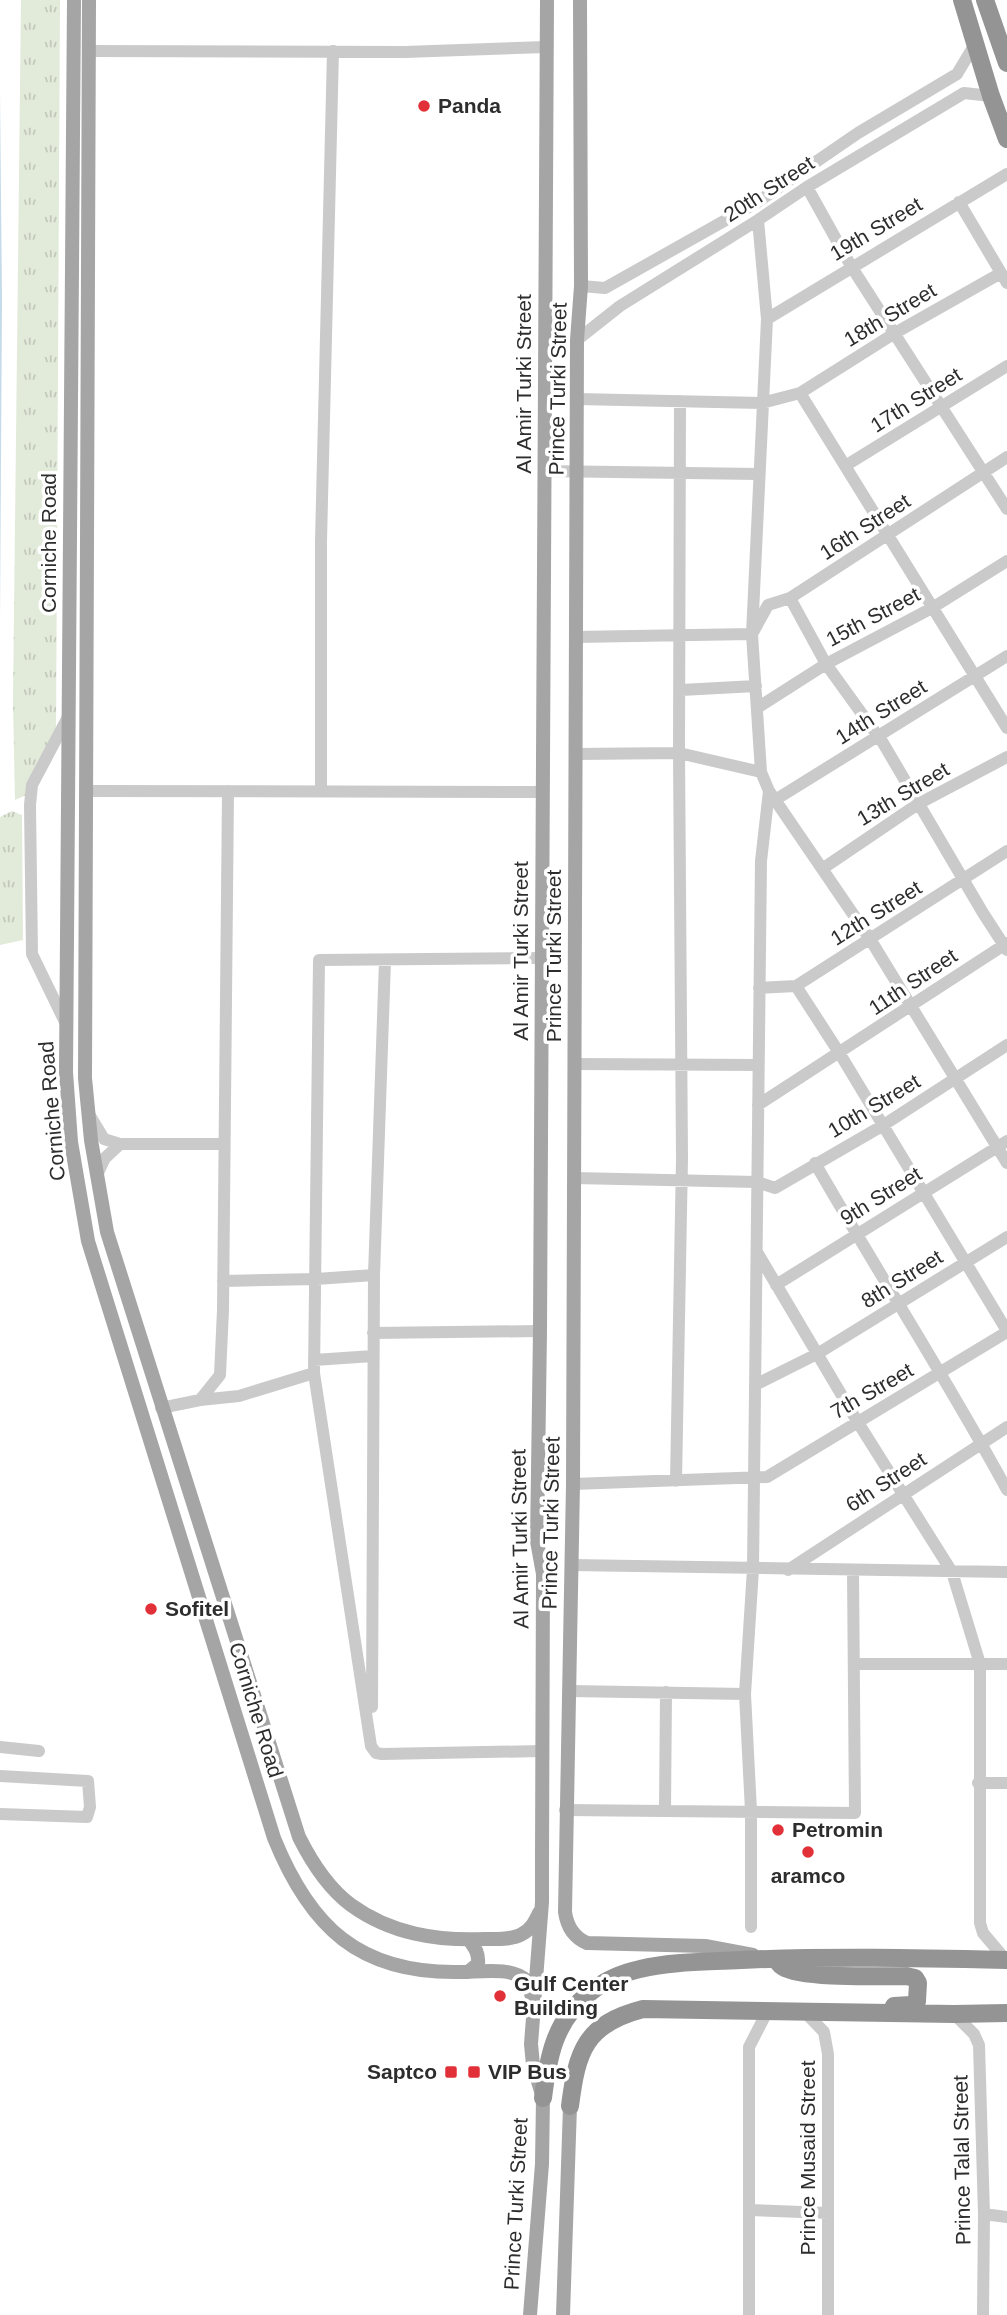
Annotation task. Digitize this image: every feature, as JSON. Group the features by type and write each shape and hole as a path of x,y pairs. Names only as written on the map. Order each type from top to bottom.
{"highway":[{"path":"962,0 1007,139"},
{"path":"985,0 1007,63"},
{"path":"543,2098 549,2057 561,2025 577,2004 598,1986 625,1973 653,1966 775,1958 1007,1960"},
{"path":"775,1958 783,1967 802,1972 906,1976 915,1978 918,1983 917,2001 911,2005 823,2011"},
{"path":"569,2106 575,2066 580,2053 599,2029 614,2018 643,2009 1007,2013"}],"main road":[{"name":"Corniche Road","path":"74,0 66,1072 71,1142 88,1241 274,1838 288,1874 316,1915 353,1948 369,1957 404,1966 468,1972 508,1972 522,1976 531,1987 534,2013"},
{"name":"Corniche Road","path":"89,0 85,1078 107,1232 299,1837 309,1858 349,1904 379,1923 421,1936 469,1940 522,1934 534,1923 541,1902"},
{"name":"Al Amir Turki Street","path":"541,1902 544,1574 537,1541 547,0"},
{"name":"Prince Turki Street","path":"580,0 581,286 577,340 575,637 573,1484 565,1912 566,1921 573,1934 587,1943 705,1946 775,1958"},
{"path":"544,1574 571,1570"},
{"name":"Prince Turki Street","path":"530,2315 542,2164 543,2098 533,2066 531,2044 541,1902"},
{"path":"468,1972 478,1964 479,1957 469,1940"},
{"path":"563,2315 569,2106"}],"street":[{"name":"20th Street","path":"605,288 757,203 858,133 957,74 975,44"},
{"path":"89,51 333,51 546,47"},
{"path":"321,791 321,541 333,51"},
{"path":"957,74 964,93 991,96"},
{"name":"20th Street","path":"577,340 620,306 807,187 964,93"},
{"name":"19th Street","path":"767,319 1007,174"},
{"path":"807,187 851,266 1007,509"},
{"path":"959,202 1004,278"},
{"path":"758,220 767,319 752,634 761,772 772,796 870,939 956,1078 1002,1144 1007,1163"},
{"name":"18th Street","path":"577,399 762,403 800,393 895,333 1004,278"},
{"path":"581,286 605,288 608,302 620,306"},
{"name":"17th Street","path":"845,466 1007,366"},
{"path":"800,393 1007,728"},
{"path":"676,1481 682,1065 680,401"},
{"name":"16th Street","path":"752,634 768,605 790,598 1007,457"},
{"path":"544,471 759,474"},
{"name":"15th Street","path":"757,708 827,664 932,608 1007,561"},
{"path":"790,598 827,664 878,736 963,880 1006,946"},
{"path":"575,637 752,634"},
{"name":"14th Street","path":"772,796 878,736 1007,656"},
{"path":"681,690 756,686"},
{"path":"66,1024 32,954 30,805 32,785 69,714"},
{"path":"575,754 679,753 761,772"},
{"name":"13th Street","path":"822,869 918,804 1007,757"},
{"path":"200,1400 220,1375 228,791"},
{"path":"86,792 543,792"},
{"path":"751,1927 751,1811 745,1694 753,1569 761,861 772,796"},
{"name":"12th Street","path":"759,988 796,986 1007,851"},
{"name":"11th Street","path":"758,1105 1006,946"},
{"path":"542,958 319,960 314,1366 371,1746 376,1753 382,1754 542,1751"},
{"path":"371,1746 373,1275 385,961"},
{"path":"796,986 1007,1331"},
{"name":"10th Street","path":"757,1182 775,1188 882,1126 1007,1045"},
{"path":"575,1064 758,1065"},
{"path":"88,1113 104,1139 120,1144 225,1144"},
{"path":"97,1175 105,1158 120,1144"},
{"name":"9th Street","path":"776,1285 1002,1144"},
{"path":"815,1163 898,1306 941,1373 1007,1490"},
{"path":"574,1178 757,1182"},
{"name":"8th Street","path":"755,1385 817,1354 1007,1237"},
{"path":"756,1251 857,1421 952,1572 979,1664 980,1923 983,1933 1007,1960"},
{"path":"223,1280 373,1275"},
{"path":"373,1333 540,1331"},
{"name":"7th Street","path":"754,1479 766,1477 1007,1331"},
{"path":"161,1408 239,1396 314,1366 373,1356"},
{"name":"6th Street","path":"787,1570 1007,1427"},
{"path":"573,1484 754,1479"},
{"path":"571,1570 1007,1572"},
{"path":"565,1810 855,1813 853,1571"},
{"path":"854,1664 1007,1664"},
{"path":"570,1691 745,1694"},
{"path":"665,1811 666,1692"},
{"path":"0,1747 39,1751"},
{"path":"0,1776 88,1781 90,1807 87,1817 0,1814"},
{"path":"978,1783 1007,1783"},
{"path":"748,2315 749,2047 768,2010"},
{"name":"Prince Musaid Street","path":"803,2010 824,2032 828,2054 828,2315"},
{"name":"Prince Talal Street","path":"954,2014 974,2034 979,2045 984,2214 983,2315"},
{"path":"749,2210 828,2213"},
{"path":"984,2214 1007,2217"}],"green space":[{"path":"21,0 60,0 56,732 26,795 15,800 13,702"},
{"path":"12,811 22,815 23,940 0,945 0,817"}],"water":[{"path":"0,90 2,300 0,623"}],"place":[{"name":"Panda","path":"424,106"},
{"name":"Sofitel","path":"151,1609"},
{"name":"Petromin","path":"778,1830"},
{"name":"aramco","path":"808,1852"},
{"name":"Gulf Center Building","path":"500,1996"},
{"name":"Saptco","path":"451,2072"},
{"name":"VIP Bus","path":"474,2072"}]}
